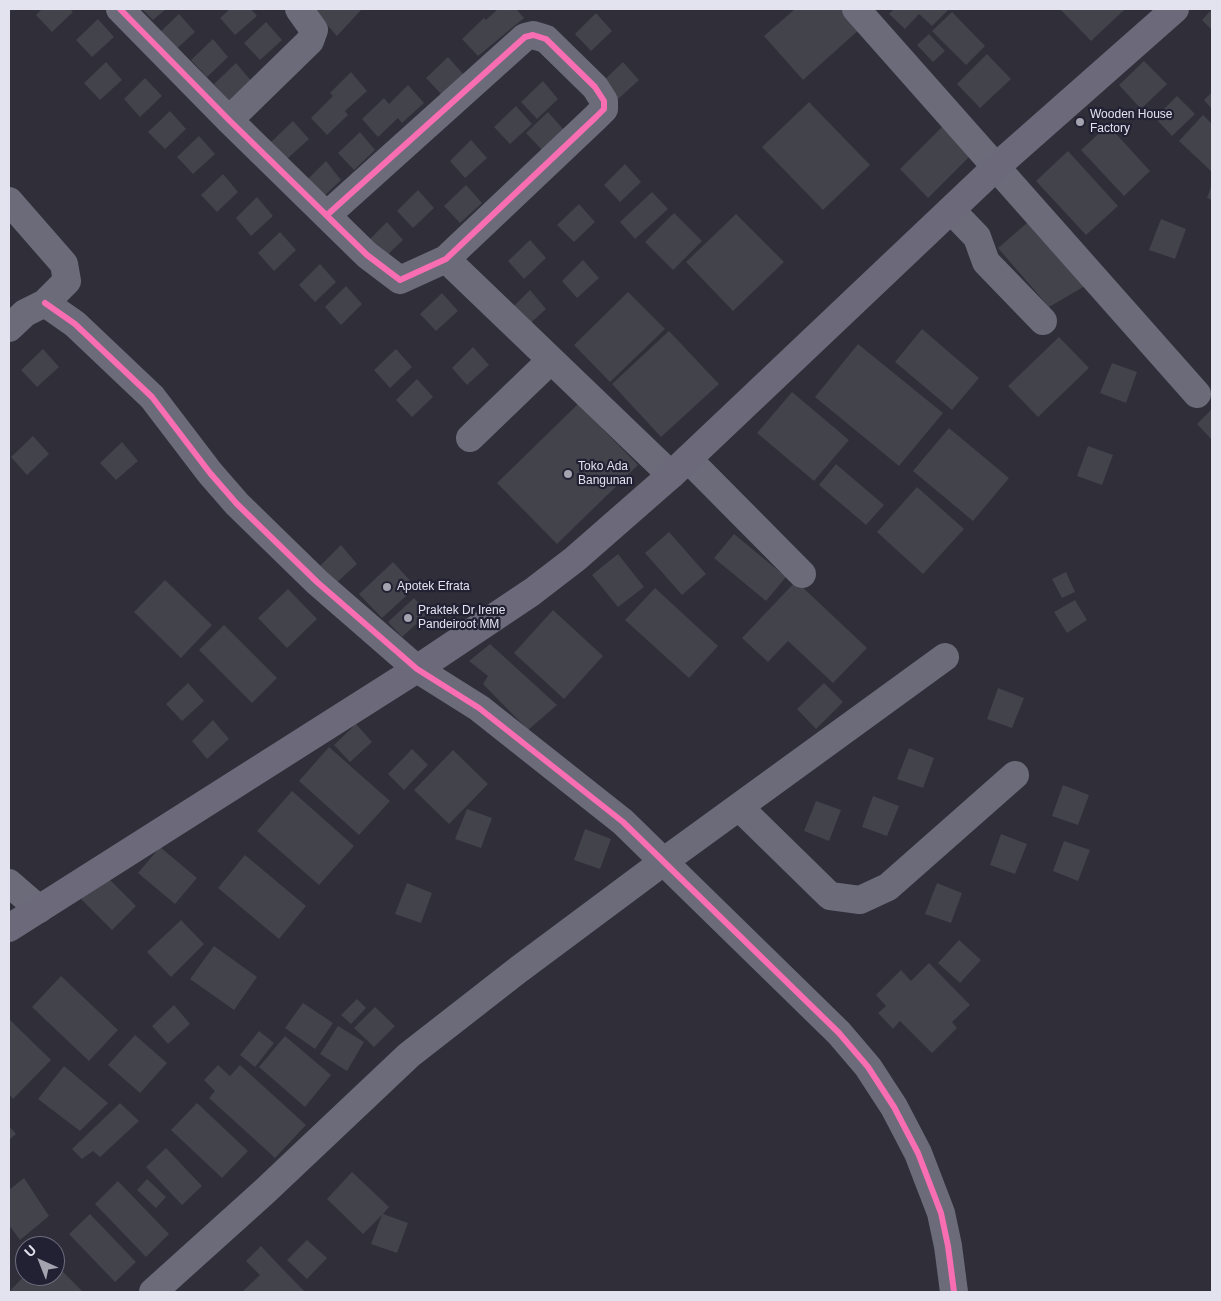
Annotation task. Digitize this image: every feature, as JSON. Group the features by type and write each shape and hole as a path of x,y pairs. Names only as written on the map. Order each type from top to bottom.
{"main road":[{"path":"9,928 417,669 532,592 575,559 680,467 950,210 1175,9"}],"street":[{"path":"120,9 229,120 367,255 400,280 446,259 604,109 604,100 595,87 541,37 524,37 327,215"},
{"path":"229,120 310,41 314,30 299,9"},
{"path":"856,9 1197,394"},
{"path":"9,201 64,264 67,281 44,304 25,313 9,328"},
{"path":"950,210 977,237 986,262 1043,321"},
{"path":"446,259 551,360 680,467 802,574"},
{"path":"44,304 75,324 152,397 210,473 237,504 317,582 417,669 479,708 623,822 839,1033 868,1067 894,1107 918,1153 941,1213 948,1246 954,1292"},
{"path":"470,438 551,360"},
{"path":"153,1292 264,1192 409,1055 518,970 663,862 945,657"},
{"path":"739,807 830,896 860,900 888,887 1015,775"},
{"path":"9,883 39,909"}],"building":[{"path":"42,9 70,9 73,12 52,32 36,15"},
{"path":"142,9 166,9 153,20"},
{"path":"230,9 251,9 257,16 235,35 220,18"},
{"path":"313,9 362,9 337,36"},
{"path":"498,9 516,9 524,18 478,56 462,39 484,18 486,20"},
{"path":"795,9 844,9 861,28 803,80 764,36"},
{"path":"894,9 949,9 932,26 919,14 905,29 889,14"},
{"path":"1060,9 1123,9 1124,10 1091,41"},
{"path":"1212,9 1212,30 1202,20"},
{"path":"952,12 985,46 966,65 932,31"},
{"path":"596,13 612,31 591,51 575,34"},
{"path":"179,14 195,32 173,52 157,35"},
{"path":"98,19 114,37 92,57 76,40"},
{"path":"266,22 282,40 260,60 244,43"},
{"path":"929,34 945,51 933,62 917,45"},
{"path":"213,39 228,57 207,77 191,60"},
{"path":"987,54 1011,79 980,108 957,84"},
{"path":"448,57 464,75 442,95 426,78"},
{"path":"1144,61 1167,84 1141,109 1119,85"},
{"path":"106,62 122,80 100,100 84,83"},
{"path":"623,62 639,80 617,100 601,83"},
{"path":"236,63 252,82 230,102 214,84"},
{"path":"351,72 367,91 345,111 348,115 327,135 311,118 333,96 330,93"},
{"path":"145,78 162,96 140,117 124,99"},
{"path":"543,81 558,99 537,119 521,102"},
{"path":"408,85 424,103 402,123 398,118 378,137 362,119 384,98 389,104"},
{"path":"1212,92 1212,109 1204,100"},
{"path":"1177,96 1195,114 1172,136 1155,118"},
{"path":"809,102 870,165 823,210 762,147"},
{"path":"516,106 532,124 510,144 494,127"},
{"path":"170,111 186,129 165,149 148,132"},
{"path":"548,112 564,130 542,150 526,133"},
{"path":"1203,115 1212,124 1212,172 1179,141"},
{"path":"293,121 309,139 287,159 271,142"},
{"path":"946,123 974,152 928,198 900,169"},
{"path":"1108,125 1150,171 1124,196 1081,150"},
{"path":"360,132 375,150 354,170 338,153"},
{"path":"199,136 215,154 193,174 177,157"},
{"path":"471,140 487,158 465,178 450,161"},
{"path":"1068,151 1118,206 1086,235 1036,181"},
{"path":"326,161 341,180 320,200 304,183"},
{"path":"625,164 641,182 620,202 604,185"},
{"path":"223,174 238,192 217,212 201,195"},
{"path":"1212,184 1212,200 1207,198"},
{"path":"466,185 482,203 460,223 444,206"},
{"path":"418,190 434,208 413,228 397,211"},
{"path":"652,192 668,209 635,239 620,222"},
{"path":"257,197 273,216 251,236 236,218"},
{"path":"579,204 595,222 574,242 557,225"},
{"path":"674,213 702,241 673,270 645,242"},
{"path":"736,214 784,262 733,311 686,262"},
{"path":"1034,217 1092,282 1049,307 998,248"},
{"path":"1161,219 1186,229 1175,259 1149,250"},
{"path":"387,222 403,240 381,261 365,244"},
{"path":"280,232 296,250 274,271 258,253"},
{"path":"530,240 546,258 524,279 508,261"},
{"path":"583,260 599,278 577,298 562,281"},
{"path":"320,264 336,282 315,302 299,285"},
{"path":"346,286 362,304 341,325 325,307"},
{"path":"530,290 546,309 524,329 508,312"},
{"path":"628,292 665,329 610,382 574,345"},
{"path":"442,293 458,311 436,331 420,314"},
{"path":"922,329 979,378 952,410 895,362"},
{"path":"669,331 719,384 661,437 612,384"},
{"path":"1059,337 1089,368 1038,417 1008,386"},
{"path":"858,344 943,413 899,466 815,397"},
{"path":"473,347 489,365 467,385 452,368"},
{"path":"43,349 59,367 37,387 21,370"},
{"path":"396,349 412,367 390,388 374,370"},
{"path":"1112,363 1137,372 1126,403 1100,393"},
{"path":"417,379 433,397 412,417 396,400"},
{"path":"792,392 849,440 814,481 757,433"},
{"name":"Toko Ada Bangunan","path":"578,404 638,465 557,544 497,483"},
{"path":"1212,409 1212,440 1197,424"},
{"path":"949,428 1009,478 973,521 913,471"},
{"path":"33,436 49,454 27,475 11,457"},
{"path":"122,442 138,461 116,480 100,463"},
{"path":"1088,446 1113,455 1102,485 1077,476"},
{"path":"836,464 884,505 866,525 819,485"},
{"path":"917,487 964,529 923,574 877,532"},
{"path":"669,532 706,574 682,595 645,553"},
{"path":"734,534 786,577 766,601 714,558"},
{"path":"341,545 357,564 335,584 319,567"},
{"path":"618,554 644,587 618,607 592,575"},
{"path":"393,562 416,587 382,618 359,594"},
{"path":"1066,572 1075,592 1062,598 1052,579"},
{"path":"165,580 212,625 181,658 134,612"},
{"path":"796,581 867,648 833,683 788,641 768,662 742,638"},
{"path":"655,588 718,646 689,678 625,620"},
{"path":"288,589 317,619 287,648 258,618"},
{"name":"Praktek Dr Irene Pandeiroot MM","path":"414,598 428,613 402,637 388,622"},
{"path":"1075,600 1087,620 1067,633 1054,612"},
{"path":"553,610 603,656 564,699 514,653"},
{"path":"224,625 277,678 252,703 199,650"},
{"path":"490,644 557,705 528,730 483,684 488,676 469,661"},
{"path":"188,683 204,701 182,721 166,704"},
{"path":"824,683 843,702 816,729 797,709"},
{"path":"998,688 1024,698 1012,728 987,719"},
{"path":"213,720 229,739 207,759 192,741"},
{"path":"356,724 372,742 350,762 334,745"},
{"path":"329,747 390,801 359,835 299,781"},
{"path":"909,748 934,758 923,788 897,779"},
{"path":"412,749 428,765 404,790 388,774"},
{"path":"453,750 488,784 449,824 414,790"},
{"path":"1063,785 1089,795 1078,825 1052,816"},
{"path":"292,791 354,846 319,885 257,831"},
{"path":"873,796 899,806 887,836 862,827"},
{"path":"816,801 841,810 829,841 804,831"},
{"path":"467,809 492,818 481,848 455,839"},
{"path":"585,829 611,839 600,869 574,860"},
{"path":"1001,834 1027,844 1015,874 990,865"},
{"path":"1064,841 1090,850 1078,881 1053,871"},
{"path":"160,847 197,878 175,904 138,873"},
{"path":"245,855 306,906 279,939 218,888"},
{"path":"105,875 136,906 112,930 81,899"},
{"path":"407,883 432,893 421,923 395,914"},
{"path":"937,883 962,893 951,923 925,914"},
{"path":"181,920 204,944 171,977 147,952"},
{"path":"959,940 981,960 960,983 938,963"},
{"path":"214,946 257,977 234,1010 190,979"},
{"path":"929,963 970,1005 952,1022 957,1028 932,1053 900,1021 893,1029 878,1013 886,1006 876,995 901,970 911,981"},
{"path":"61,976 118,1030 89,1061 32,1007"},
{"path":"357,999 366,1008 351,1024 341,1015"},
{"path":"303,1003 333,1023 315,1049 285,1028"},
{"path":"174,1005 190,1024 168,1044 152,1026"},
{"path":"375,1007 395,1026 374,1047 354,1028"},
{"path":"9,1019 51,1060 13,1099 9,1094"},
{"path":"338,1026 364,1042 347,1071 320,1054"},
{"path":"259,1031 274,1043 255,1067 240,1055"},
{"path":"135,1035 167,1063 140,1093 108,1065"},
{"path":"285,1036 331,1075 305,1107 259,1067"},
{"path":"218,1065 230,1076 240,1065 306,1125 275,1158 209,1098 215,1091 204,1080"},
{"path":"64,1066 108,1103 80,1131 38,1099"},
{"path":"120,1103 139,1121 100,1157 93,1151 82,1159 72,1149"},
{"path":"197,1103 248,1151 222,1178 171,1130"},
{"path":"9,1126 16,1134 9,1140"},
{"path":"166,1148 202,1186 182,1205 146,1167"},
{"path":"352,1172 389,1207 383,1214 408,1223 397,1253 371,1244 382,1215 363,1234 327,1199"},
{"path":"24,1178 49,1216 25,1236 17,1236 9,1225 9,1190"},
{"path":"147,1179 166,1197 156,1208 137,1190"},
{"path":"118,1181 169,1234 146,1257 95,1204"},
{"path":"90,1214 136,1262 115,1282 69,1234"},
{"path":"307,1240 327,1258 307,1279 287,1260"},
{"path":"261,1246 305,1292 242,1292 260,1275 246,1261"},
{"path":"65,1274 83,1292 9,1292 15,1286 65,1286"}],"cycle path":[{"path":"120,9 229,120 367,255 400,280 446,259 596,117 604,109 604,101 595,87 546,39 533,35 525,37 327,215"},
{"path":"45,303 75,324 152,397 210,473 237,504 317,582 417,669 479,708 623,822 839,1033 868,1067 894,1107 918,1153 941,1213 948,1246 954,1292"}],"place":[{"name":"Wooden House Factory","path":"1080,122"},
{"name":"Toko Ada Bangunan","path":"568,474"},
{"name":"Apotek Efrata","path":"387,587"},
{"name":"Praktek Dr Irene Pandeiroot MM","path":"408,618"}]}
